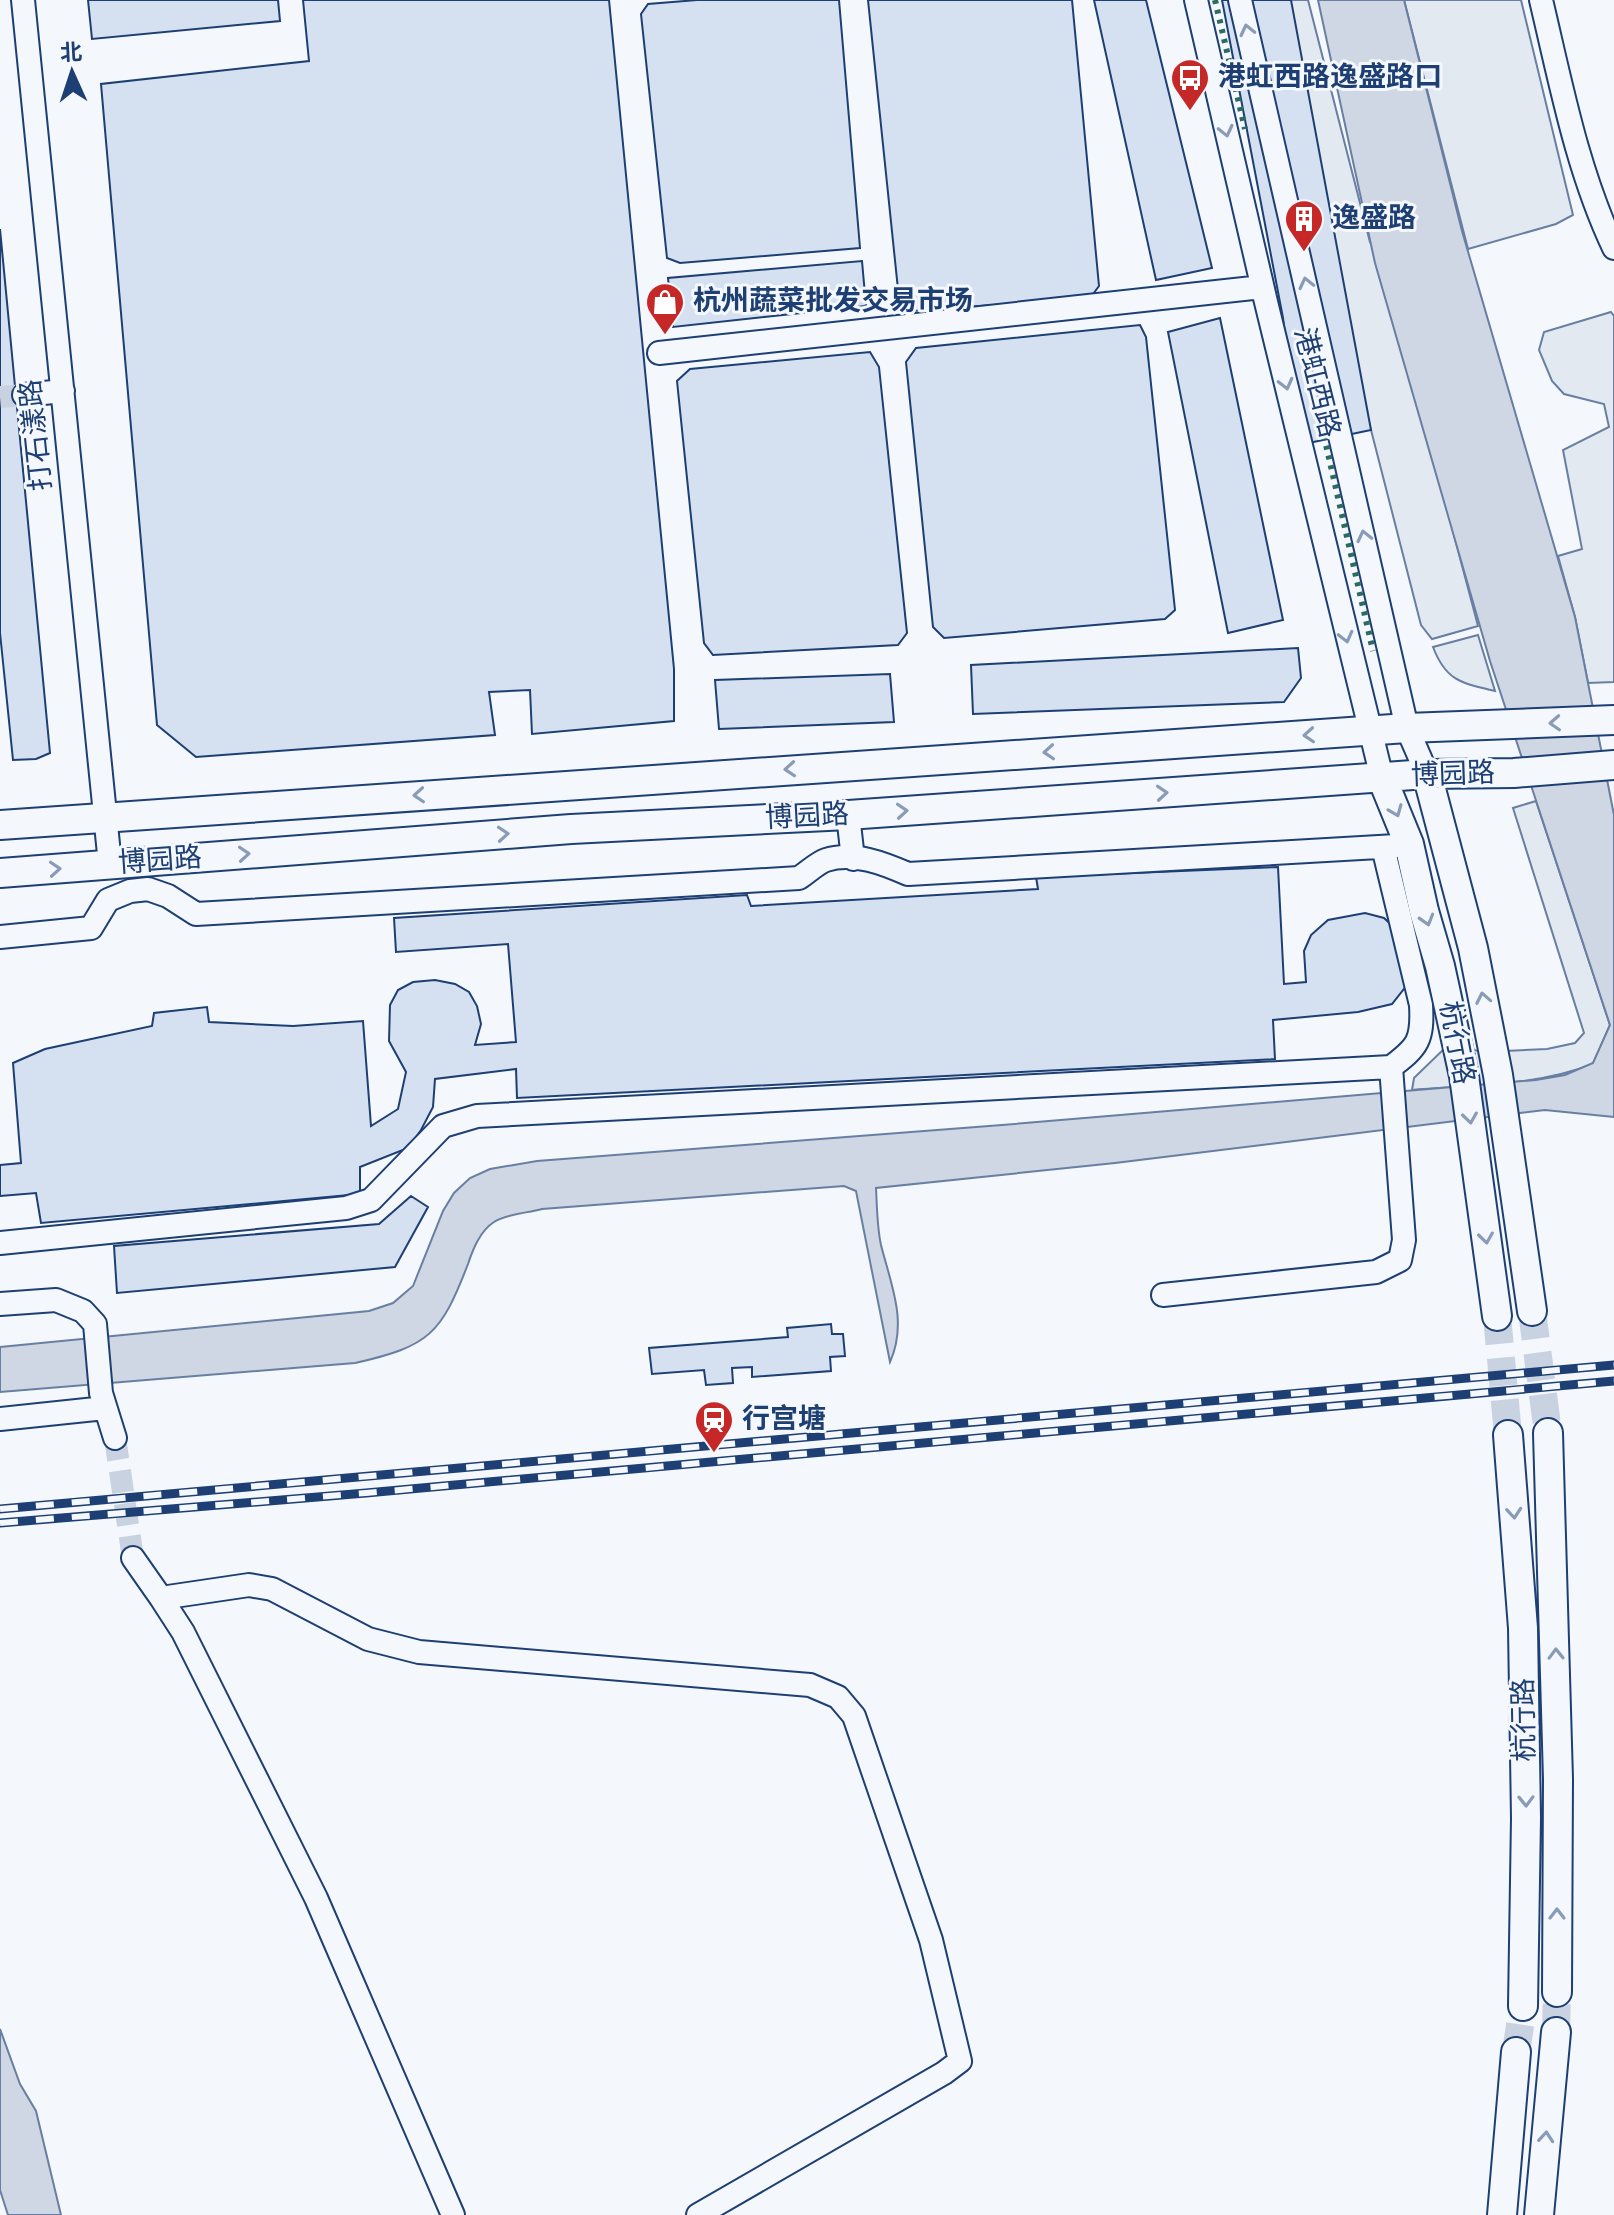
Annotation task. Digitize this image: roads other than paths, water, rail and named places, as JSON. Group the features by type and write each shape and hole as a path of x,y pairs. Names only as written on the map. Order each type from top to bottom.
{"main road":[{"name":"博园路","path":"0,825 1407,728 1613,720"},
{"name":"博园路","path":"0,873 132,872 571,829 848,815 1427,774 1514,773 1614,765"},
{"name":"杭行路","path":"1427,774 1473,948 1498,1075 1532,1311"},
{"name":"杭行路","path":"1382,778 1396,846 1424,911 1440,966 1464,1076 1497,1316"},
{"name":"杭行路","path":"1548,1433 1558,1763 1557,1992"},
{"name":"杭行路","path":"1508,1435 1523,1628 1526,1818 1523,2006"},
{"path":"1539,2215 1556,2032"},
{"path":"1502,2215 1516,2052"}],"street":[{"name":"打石漾路","path":"23,0 107,817 132,872"},
{"name":"港虹西路","path":"1196,0 1262,287 1382,778"},
{"name":"港虹西路","path":"1240,0 1407,728 1427,774"},
{"path":"1541,0 1579,159 1614,248"},
{"path":"659,353 1262,287"},
{"path":"24,395 63,391"},
{"path":"848,815 853,859"},
{"path":"0,937 91,928 108,900 130,891 132,872 196,914 799,878 826,860 878,861 908,874 1396,846 1422,1018 1422,1030 1413,1050 1391,1077 1404,1240 1400,1260 1376,1272 1163,1295"},
{"path":"0,1243 346,1208 371,1200 443,1126 477,1116 1391,1077"},
{"path":"0,1304 56,1300 83,1311 95,1324 103,1400 115,1438"},
{"path":"0,1419 103,1400"},
{"path":"133,1558 183,1632 316,1898 453,2215"},
{"path":"161,1598 249,1585 272,1589 368,1639 419,1652 810,1685 838,1697 854,1716 931,1940 960,2061 698,2215"}],"tunnel":[{"path":"0,397 24,395"},
{"path":"1532,1311 1548,1433"},
{"path":"1497,1316 1508,1435"},
{"path":"115,1438 133,1558"},
{"path":"1556,2032 1557,1992"},
{"path":"1516,2052 1523,2006"}],"railway":[{"path":"0,1509 1614,1365"},
{"path":"0,1523 1614,1381"}],"place":[{"name":"港虹西路逸盛路口","path":"1190,112"},
{"name":"逸盛路","path":"1304,253"},
{"name":"杭州蔬菜批发交易市场","path":"665,336"},
{"name":"行宫塘","path":"714,1454"}]}
